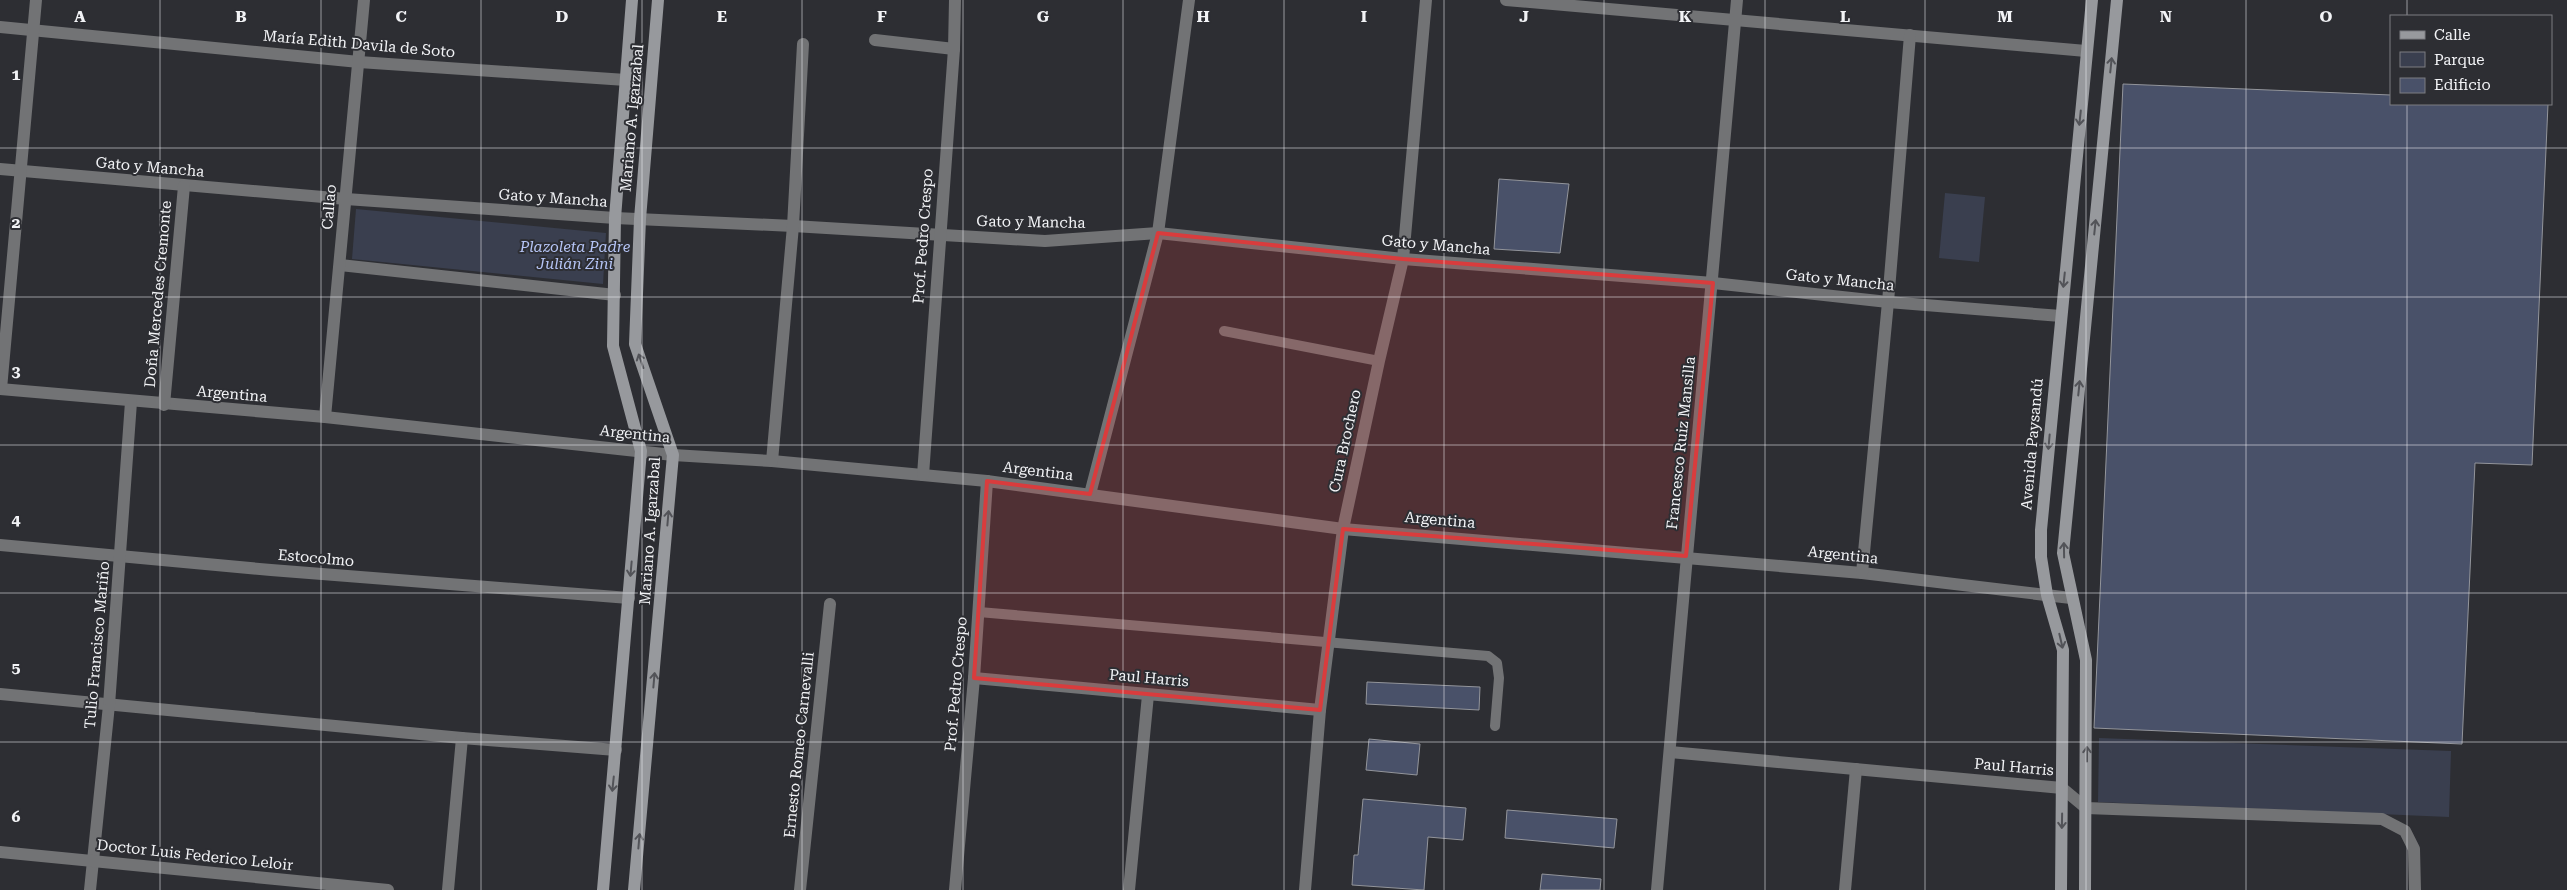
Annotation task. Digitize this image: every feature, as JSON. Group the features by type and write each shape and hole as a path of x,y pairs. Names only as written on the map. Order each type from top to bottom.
{"main road":[{"name":"Mariano A. Igarzabal","path":"603,890 641,451 613,346 615,218 632,0"},
{"name":"Mariano A. Igarzabal","path":"634,890 673,455 635,344 640,219 658,0"},
{"name":"Avenida Paysandú","path":"2061,890 2063,650 2047,595 2041,556 2041,530 2092,0"},
{"path":"2085,890 2086,660 2063,552 2117,0"}],"street":[{"path":"0,389 36,0"},
{"name":"Callao","path":"325,417 364,0"},
{"name":"Prof. Pedro Crespo","path":"923,475 954,49 955,0"},
{"path":"1090,494 1158,233 1190,0"},
{"name":"Cura Brochero","path":"1305,890 1320,710 1344,529 1378,361 1403,259 1426,0"},
{"path":"1506,0 2086,50"},
{"name":"Francesco Ruiz Mansilla","path":"1657,890 1737,0"},
{"name":"María Edith Davila de Soto","path":"0,27 359,62 626,80"},
{"path":"1862,573 1888,302 1910,35"},
{"path":"875,40 954,49"},
{"path":"772,461 793,226 804,44"},
{"name":"Gato y Mancha","path":"0,169 346,199 615,218 793,226 939,236 1046,241 1158,233 1403,259 1713,283 1888,302 2061,316"},
{"name":"Doña Mercedes Cremonte","path":"164,405 184,186"},
{"path":"340,265 615,295"},
{"name":"Argentina","path":"0,389 164,405 325,417 673,455 772,461 987,481 1344,529 1686,556 1862,573 2072,598"},
{"name":"Tulio Francisco Mariño","path":"90,890 109,705 131,402"},
{"name":"Prof. Pedro Crespo","path":"954,890 974,678 987,481"},
{"name":"Estocolmo","path":"0,545 280,571 629,598"},
{"name":"Ernesto Romeo Carnevalli","path":"800,890 830,604"},
{"name":"Paul Harris","path":"974,678 1320,710"},
{"path":"0,694 462,738 616,750"},
{"path":"1129,890 1148,695"},
{"path":"448,890 462,738"},
{"name":"Paul Harris","path":"1670,752 2062,788 2086,808"},
{"path":"1845,890 1856,769"},
{"path":"2086,808 2382,819 2405,831 2414,848 2415,890"},
{"name":"Doctor Luis Federico Leloir","path":"0,852 388,890"}],"lane":[{"path":"1224,331 1378,361"},
{"path":"979,612 1329,640 1488,656 1497,663 1499,678 1495,726"}],"highlighted area":[{"path":"1158,233 1403,259 1713,283 1686,556 1343,529 1320,710 974,678 987,481 1090,494"}],"green space":[{"path":"1945,193 1985,197 1979,262 1939,258"},
{"name":"Plazoleta Padre Julián Zini","path":"356,209 606,233 603,284 352,259"},
{"path":"2099,738 2451,751 2449,817 2098,802"}],"building":[{"path":"2123,84 2390,95 2390,105 2548,105 2532,465 2475,463 2462,744 2094,728"},
{"path":"1499,179 1569,184 1560,253 1494,249"},
{"path":"1367,682 1480,687 1479,710 1366,704"},
{"path":"1369,739 1420,744 1417,775 1366,770"},
{"path":"1363,799 1466,808 1463,840 1428,837 1424,890 1352,885 1354,855 1358,855"},
{"path":"1507,810 1617,819 1614,848 1505,838"},
{"path":"1542,874 1601,879 1600,890 1540,890"}]}
